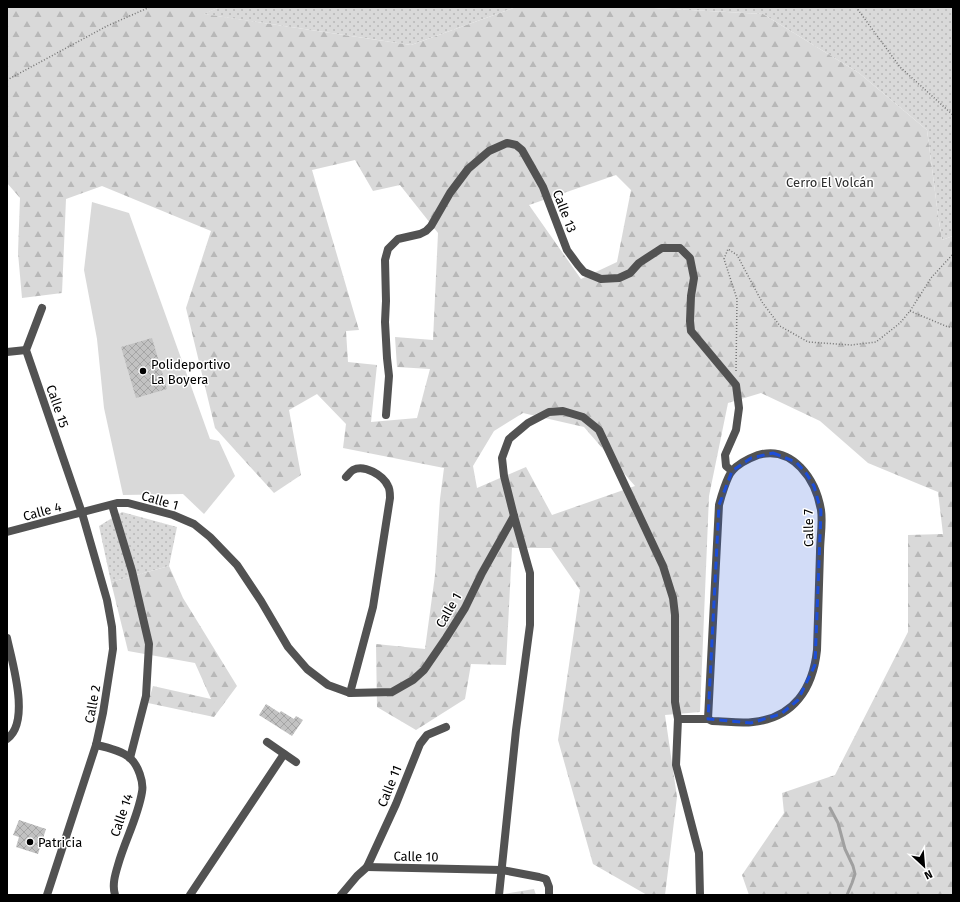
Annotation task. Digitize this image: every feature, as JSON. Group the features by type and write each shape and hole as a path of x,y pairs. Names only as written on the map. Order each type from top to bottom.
{"street":[{"name":"Calle 13","path":"386,415 389,376 385,322 385,260 388,249 398,239 426,231 432,226 450,193 468,169 489,151 507,143 516,145 522,150 543,187 567,250 584,272 601,279 619,278 630,273 639,263 662,248 680,248 690,258 694,278 691,296 691,331 736,385"},
{"path":"7,352 26,350 42,308"},
{"name":"Calle 15","path":"26,350 82,513"},
{"path":"708,719 719,505 732,471 726,466 725,456 736,430 739,408 736,385"},
{"path":"498,895 502,870 516,730 530,625 530,573 504,476 502,458 509,440 528,423 549,412 563,411 583,417 599,430 663,566 673,598 675,615 675,702 678,719 676,765 699,853 700,895"},
{"name":"Calle 7","path":"678,719 708,719 712,721 752,722 765,720 781,714 798,700 806,688 815,665 821,511 814,486 806,473 796,462 786,456 773,453 762,454 751,458 732,471"},
{"path":"346,477 352,470 362,468 373,472 382,478 388,486 390,498 373,607 350,693"},
{"name":"Calle 1","path":"82,513 112,505 128,503 173,515 194,524 210,537 237,565 261,601 288,647 307,668 328,685 350,693 392,692 413,680 424,670 465,608 482,573 514,516"},
{"path":"96,745 108,747 130,758 146,696 149,644 132,571 112,505"},
{"name":"Calle 4","path":"7,532 82,513"},
{"name":"Calle 2","path":"47,895 96,745 103,713 113,649 112,627 107,600 82,513"},
{"path":"7,638 20,704 16,728 12,735 7,739"},
{"name":"Calle 11","path":"367,867 420,744 427,735 446,727"},
{"path":"267,742 296,762"},
{"path":"190,895 284,754"},
{"name":"Calle 14","path":"115,895 114,881 126,840 134,821 142,790 140,775 130,758"},
{"path":"341,895 357,876 367,867"},
{"name":"Calle 10","path":"367,867 502,870 540,876 546,879 549,886 549,895"}],"path":[{"path":"7,80 107,26 150,7"},
{"path":"856,7 900,67 953,115"},
{"path":"736,385 735,348 737,298 724,259 728,249 737,255 762,302 780,326 808,342 850,345 876,342 900,323 910,311 931,278 953,254"},
{"path":"910,311 948,327 953,327"}],"highlighted area":[{"path":"773,453 796,462 806,473 814,486 821,511 815,665 798,700 781,714 751,723 708,719 719,505 732,471 751,458"}],"green space":[{"name":"Cerro El Volcán","path":"7,7 220,7 204,14 411,45 516,7 636,7 763,14 859,73 927,130 942,240 953,236 953,895 749,895 742,875 784,813 782,793 835,775 908,632 908,535 943,534 938,492 868,463 820,421 761,393 728,403 709,496 700,712 665,715 677,797 665,895 647,895 593,864 558,740 580,590 551,548 512,548 506,665 471,664 465,699 416,730 377,707 376,644 425,649 435,575 440,499 444,468 343,448 346,424 317,394 289,410 301,475 274,493 215,428 186,308 211,231 102,186 66,199 62,293 22,298 18,253 20,198 7,183","holes":["355,160 373,191 400,185 438,233 433,340 395,337 397,367 430,369 417,418 371,422 377,365 348,362 346,331 359,330 312,170","616,175 631,190 617,262 581,279 529,205","523,413 584,427 635,486 552,515 526,467 477,488 473,466 494,431"]},
{"path":"220,7 516,7 411,45 203,14"},
{"path":"636,7 953,7 953,236 942,240 927,130 859,73 763,14"},
{"name":"Polideportivo La Boyera","path":"92,202 129,213 210,439 219,441 235,476 204,514 183,494 123,495 104,408 97,339 84,270"},
{"path":"122,512 177,527 169,566 111,582 99,526"},
{"path":"169,566 183,598 237,686 214,717 148,703 153,686 211,699 195,663 128,651 111,582"},
{"path":"534,889 536,895 504,895 504,894"}],"building":[{"path":"152,338 167,389 136,398 121,347"},
{"path":"266,704 280,713 281,711 294,719 296,716 303,720 292,736 259,715"},
{"name":"Patricia","path":"19,820 46,829 38,854 16,847 19,837 13,835"}],"waterway":[{"path":"830,808 838,823 845,849 855,874 847,895"}],"place":[{"name":"Polideportivo La Boyera","path":"143,371"},
{"name":"Patricia","path":"30,842"}]}
